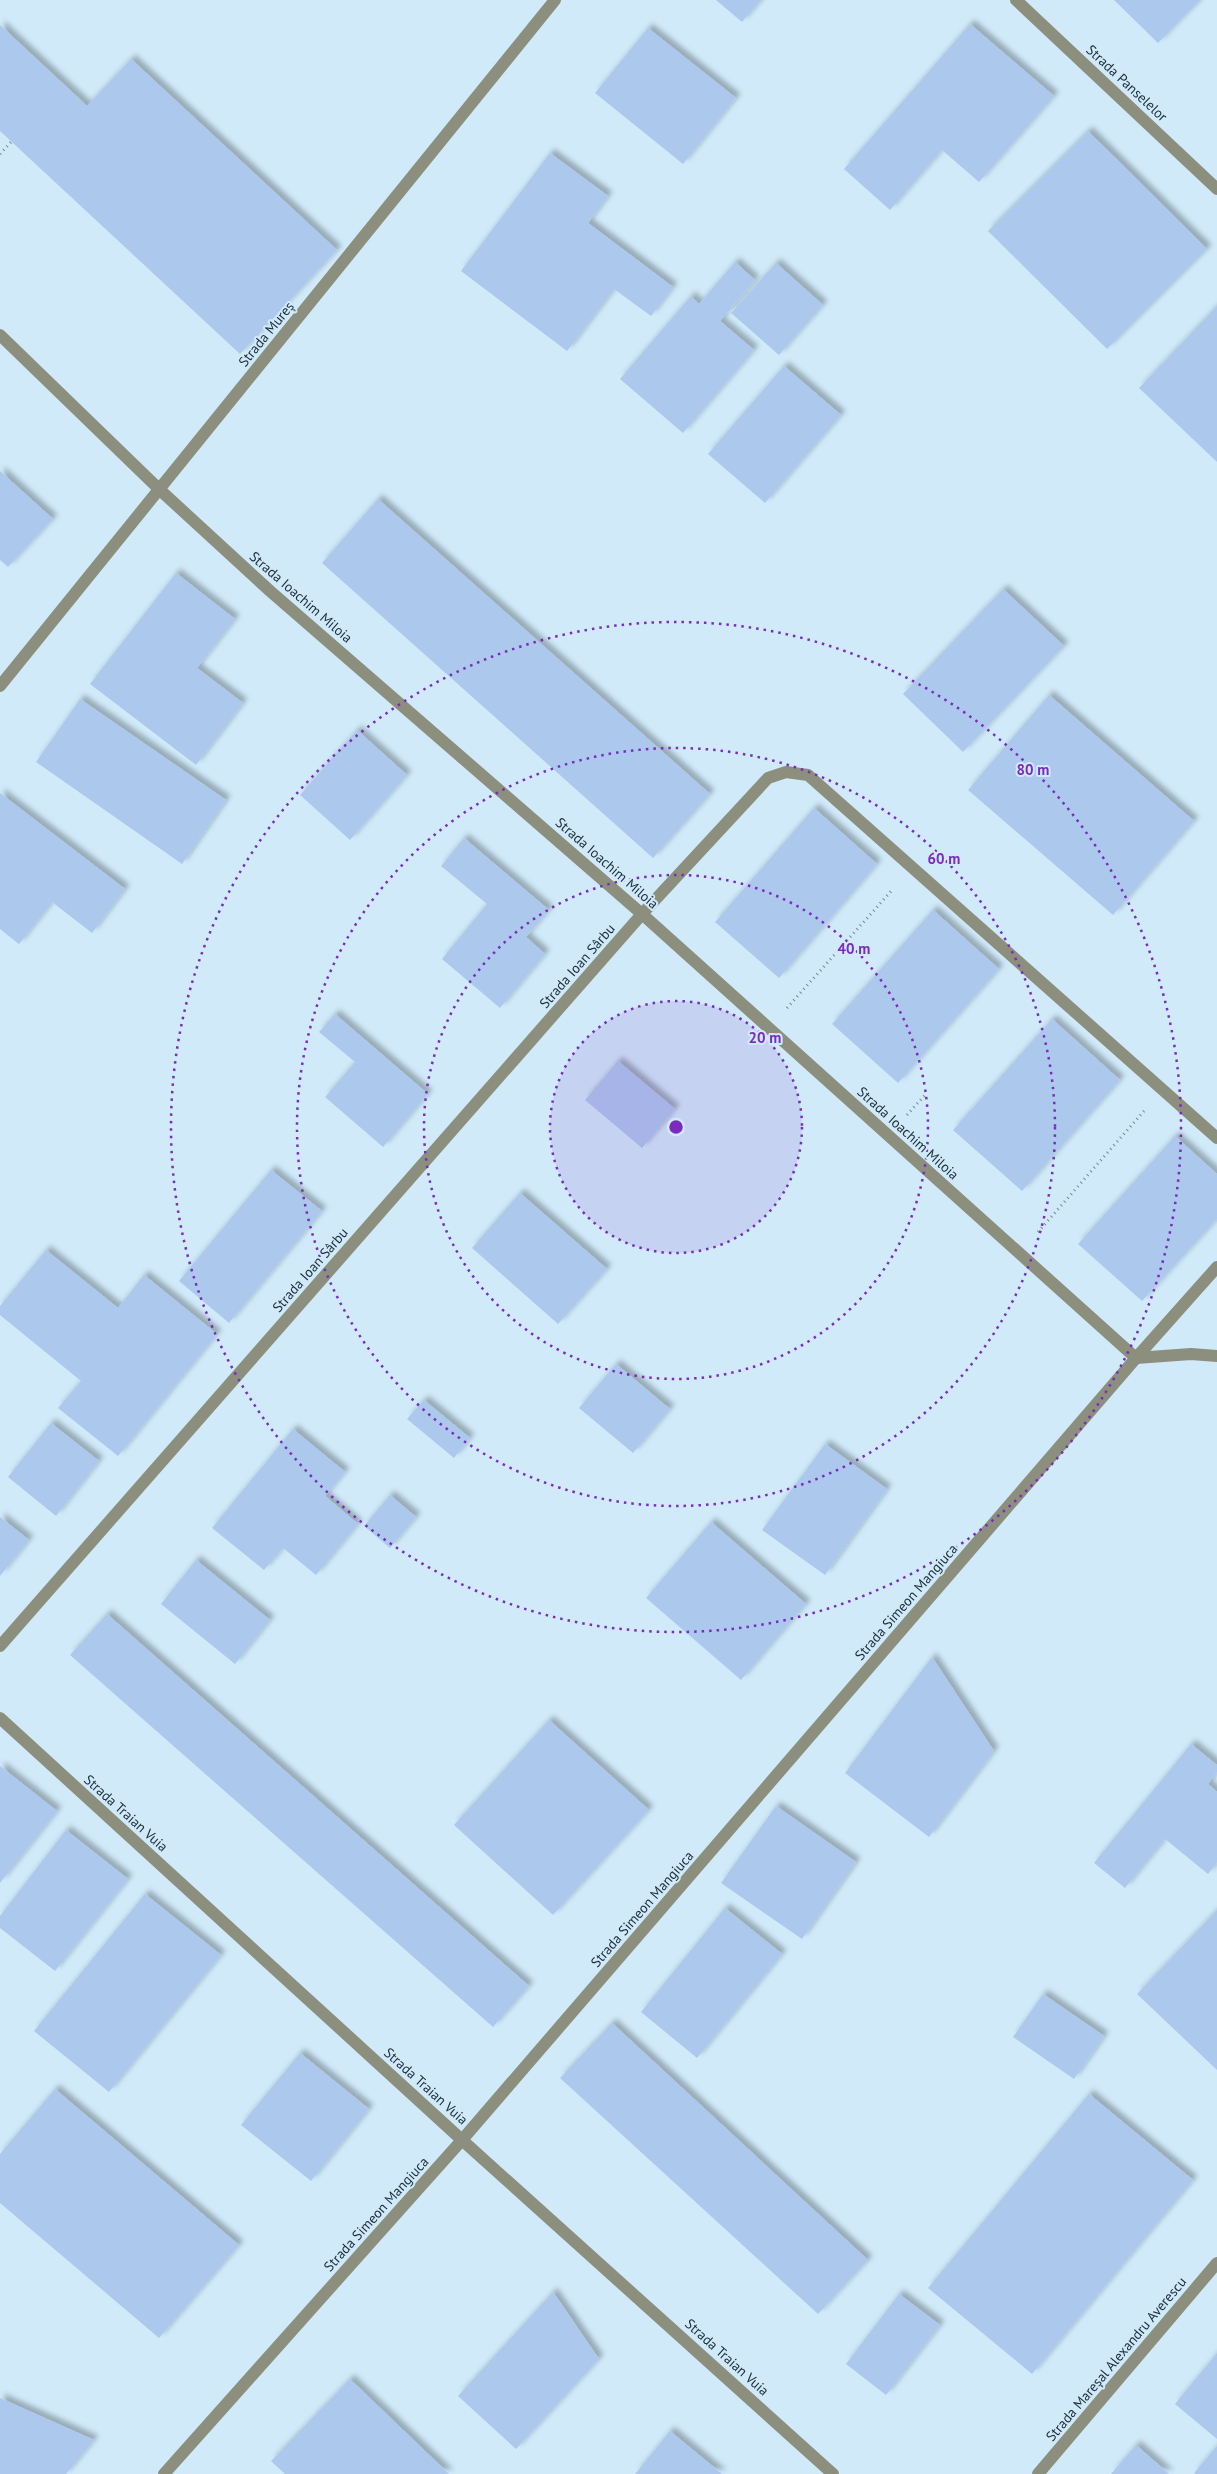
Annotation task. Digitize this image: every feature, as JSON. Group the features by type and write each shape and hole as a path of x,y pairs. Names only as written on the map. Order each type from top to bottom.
{"street":[{"name":"Strada Mureș","path":"0,686 555,0"},
{"name":"Strada Panselelor","path":"1016,0 1217,189"},
{"name":"Strada Ioachim Miloia","path":"0,334 160,490 278,597 642,914 1136,1358"},
{"name":"Strada Ioan Sârbu","path":"0,1646 642,914 768,778 786,772 808,775 1217,1138"},
{"name":"Strada Simeon Mangiuca","path":"164,2474 462,2140 1136,1358 1217,1267"},
{"path":"1136,1358 1191,1354 1217,1356"},
{"name":"Strada Traian Vuia","path":"0,1718 462,2140 833,2474"},
{"name":"Strada Mareșal Alexandru Averescu","path":"1038,2474 1217,2263"}],"path":[{"path":"0,154 11,142"},
{"path":"768,1029 913,867"},
{"path":"1019,1253 1163,1090"}],"building":[{"path":"716,0 761,0 742,22"},
{"path":"1114,0 1200,0 1158,43"},
{"path":"970,24 1054,96 979,182 942,150 890,210 844,169"},
{"path":"0,25 87,106 131,59 337,250 240,354 0,131"},
{"path":"648,28 736,98 683,164 595,93"},
{"path":"1088,131 1207,249 1107,349 988,231"},
{"path":"550,153 608,196 588,223 673,287 651,316 614,289 567,351 461,271"},
{"path":"735,262 755,280 720,321 754,350 683,433 620,379 691,296 699,304"},
{"path":"776,263 823,305 779,355 731,313"},
{"path":"1217,306 1217,462 1139,388"},
{"path":"784,366 841,415 765,503 708,454"},
{"path":"0,471 53,519 8,567 0,560"},
{"path":"378,499 710,794 653,858 322,563"},
{"path":"176,573 235,619 197,668 243,703 196,765 90,684"},
{"path":"1003,589 1064,646 963,752 903,694"},
{"path":"1049,695 1194,821 1113,915 968,790"},
{"path":"80,699 226,800 182,864 36,762"},
{"path":"357,730 407,775 350,840 300,795"},
{"path":"0,793 125,889 92,933 52,902 19,944 0,929"},
{"path":"814,808 877,864 779,978 715,922"},
{"path":"464,838 549,910 526,937 545,954 500,1008 442,959 487,904 441,866"},
{"path":"933,910 999,969 898,1083 832,1024"},
{"path":"335,1014 428,1094 383,1147 325,1097 355,1062 319,1032"},
{"path":"1052,1019 1120,1080 1022,1191 953,1130"},
{"path":"618,1061 675,1109 642,1148 585,1100"},
{"path":"1175,1136 1217,1174 1217,1219 1142,1301 1078,1244"},
{"path":"271,1170 322,1211 229,1323 179,1281"},
{"path":"520,1193 607,1269 558,1324 472,1248"},
{"path":"46,1250 118,1308 144,1275 217,1334 118,1456 58,1408 81,1381 0,1315 0,1306"},
{"path":"616,1364 670,1409 633,1453 579,1408"},
{"path":"424,1400 470,1438 454,1458 407,1419"},
{"path":"51,1423 99,1461 56,1516 8,1477"},
{"path":"293,1429 345,1472 325,1496 358,1524 316,1575 283,1548 264,1570 212,1528"},
{"path":"825,1444 887,1489 825,1575 762,1530"},
{"path":"390,1495 416,1517 390,1548 364,1526"},
{"path":"0,1517 29,1540 0,1576"},
{"path":"711,1522 806,1604 741,1680 646,1598"},
{"path":"196,1560 270,1620 235,1664 161,1604"},
{"path":"107,1614 529,1986 493,2027 70,1655"},
{"path":"932,1657 994,1751 929,1837 845,1773"},
{"path":"549,1720 649,1810 553,1915 454,1825"},
{"path":"1191,1744 1217,1765 1217,1772 1208,1784 1217,1792 1217,1862 1208,1874 1165,1839 1125,1888 1094,1863"},
{"path":"0,1766 57,1811 0,1883"},
{"path":"776,1806 856,1862 802,1939 721,1883"},
{"path":"66,1830 128,1879 55,1971 0,1928 0,1916"},
{"path":"145,1894 221,1955 109,2092 34,2031"},
{"path":"725,1908 782,1954 697,2058 641,2012"},
{"path":"1217,1910 1217,2070 1137,1994"},
{"path":"1043,1994 1104,2036 1074,2079 1013,2037"},
{"path":"612,2023 868,2260 818,2314 560,2078"},
{"path":"300,2053 369,2109 311,2181 241,2125"},
{"path":"55,2089 239,2245 159,2338 0,2203 0,2154"},
{"path":"1089,2094 1193,2180 1032,2374 928,2288"},
{"path":"553,2292 599,2359 516,2449 458,2396"},
{"path":"899,2294 940,2325 886,2395 846,2364"},
{"path":"1217,2353 1217,2439 1175,2404"},
{"path":"350,2379 449,2474 285,2474 271,2461"},
{"path":"0,2398 94,2440 66,2474 0,2474"},
{"path":"670,2431 722,2474 635,2474"},
{"path":"1136,2445 1169,2474 1111,2474"},
{"path":"1217,2446 1217,2474 1194,2473"}]}
